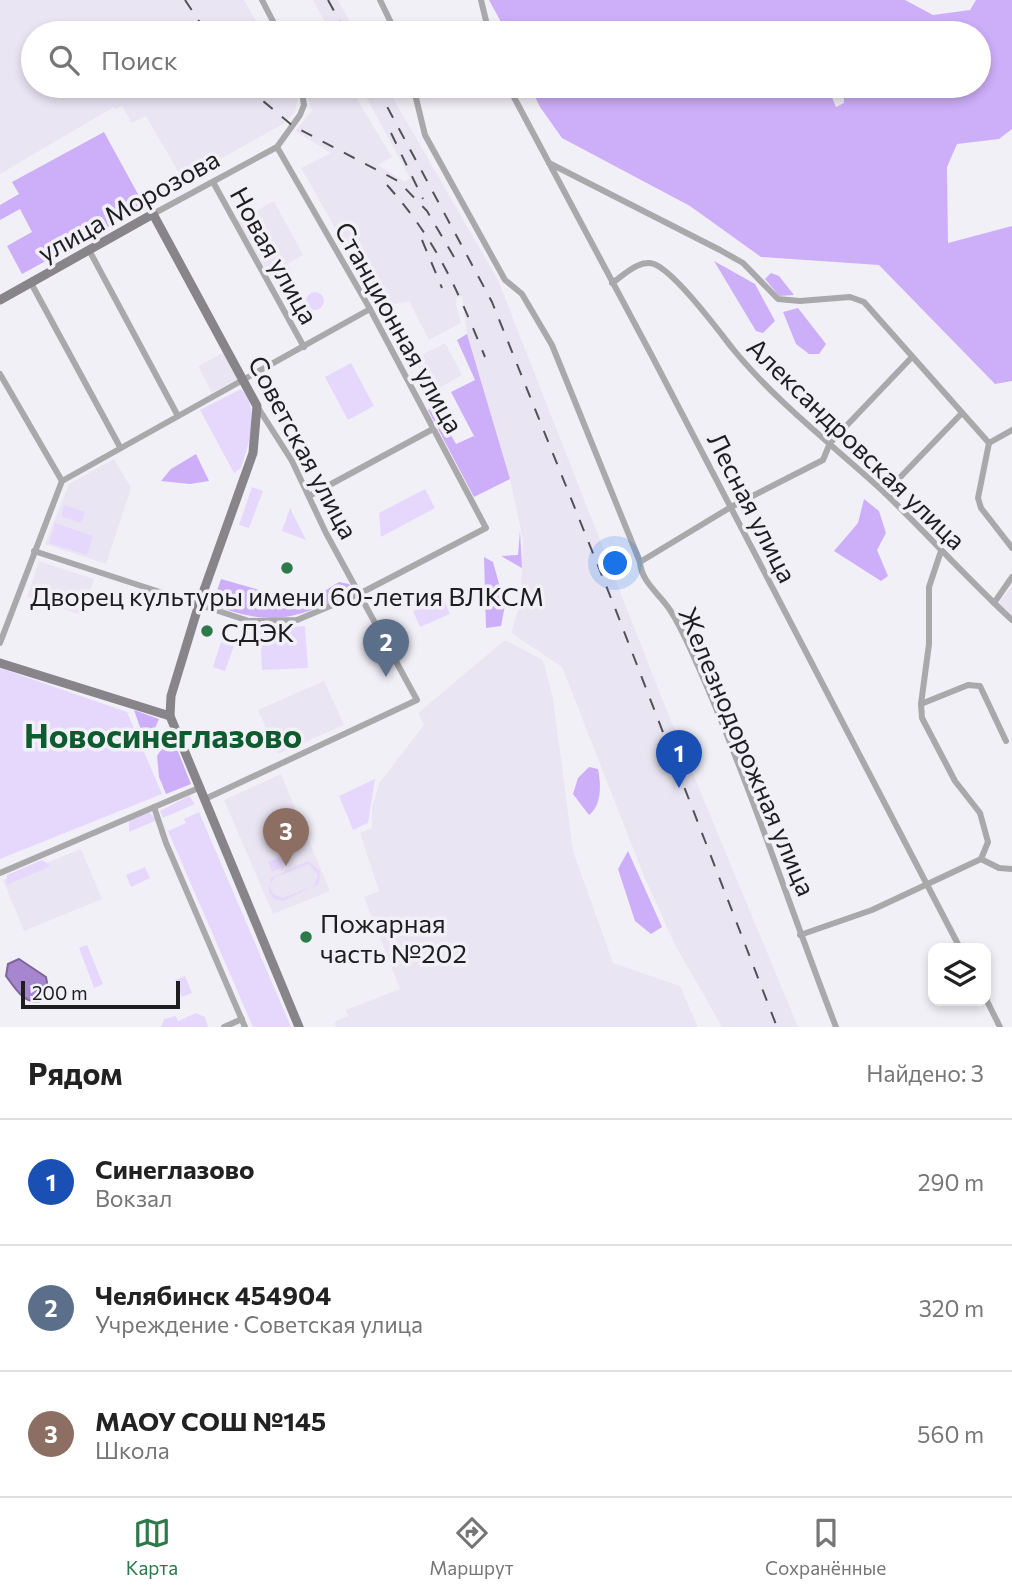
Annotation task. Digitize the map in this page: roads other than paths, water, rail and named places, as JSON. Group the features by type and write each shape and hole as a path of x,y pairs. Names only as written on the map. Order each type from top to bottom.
{"street":[{"path":"262,0 273,21"},
{"path":"380,0 390,21"},
{"path":"481,0 486,21"},
{"path":"277,147 300,115 303,98"},
{"name":"Железнодорожная улица","path":"416,98 425,135 505,281 522,294 552,345 640,562 640,572 670,609 690,648 785,882 800,935 836,1027"},
{"name":"Лесная улица","path":"514,98 957,943"},
{"name":"улица Морозова","path":"0,300 277,147"},
{"name":"Станционная улица","path":"277,147 370,309 486,528 359,594"},
{"path":"548,162 743,263 778,299 857,299 989,443"},
{"name":"Новая улица","path":"213,182 304,347"},
{"name":"Советская улица","path":"153,214 257,406 290,458 359,594 417,700 205,799"},
{"path":"89,250 178,416"},
{"name":"Александровская улица","path":"612,283 638,265 646,262 657,265 694,301 767,386 885,494 1012,620"},
{"path":"31,283 120,447"},
{"path":"0,643 62,481 370,309"},
{"path":"640,562 731,507 823,460 830,443 912,357"},
{"path":"0,374 62,481"},
{"path":"257,406 253,453 199,604 171,696 170,716 299,1027"},
{"path":"885,494 962,413"},
{"path":"309,496 433,429"},
{"path":"1012,430 989,443 978,498 981,508 1012,548"},
{"path":"34,551 249,621 297,620 359,594"},
{"path":"800,935 872,910 981,859 988,842 980,813 970,796 955,781 922,719 921,704 929,644 929,587 942,551"},
{"path":"994,603 1012,577"},
{"path":"0,663 170,716"},
{"path":"921,704 968,685 980,686 1006,741"},
{"path":"0,873 201,788"},
{"path":"154,807 166,843 245,1027"},
{"path":"981,859 999,868 1012,869"},
{"path":"990,1006 1000,1027"},
{"path":"224,1027 242,1019"}],"railway":[{"path":"185,0 199,21"},
{"path":"328,0 339,21"},
{"path":"259,98 293,126 398,181 427,211 454,257"},
{"path":"382,98 492,302 613,603 777,1027"},
{"path":"391,133 423,199"},
{"path":"387,185 433,246 465,309 485,357"},
{"path":"422,240 442,288"}],"place":[{"name":"Дворец культуры имени 60-летия ВЛКСМ","path":"287,568"},
{"name":"СДЭК","path":"207,631"},
{"name":"Челябинск 454904","path":"386,677"},
{"name":"Синеглазово","path":"679,788"},
{"name":"МАОУ СОШ №145","path":"286,866"},
{"name":"Пожарная часть №202","path":"306,937"}],"district":[{"name":"Новосинеглазово","path":"163,734"}]}
